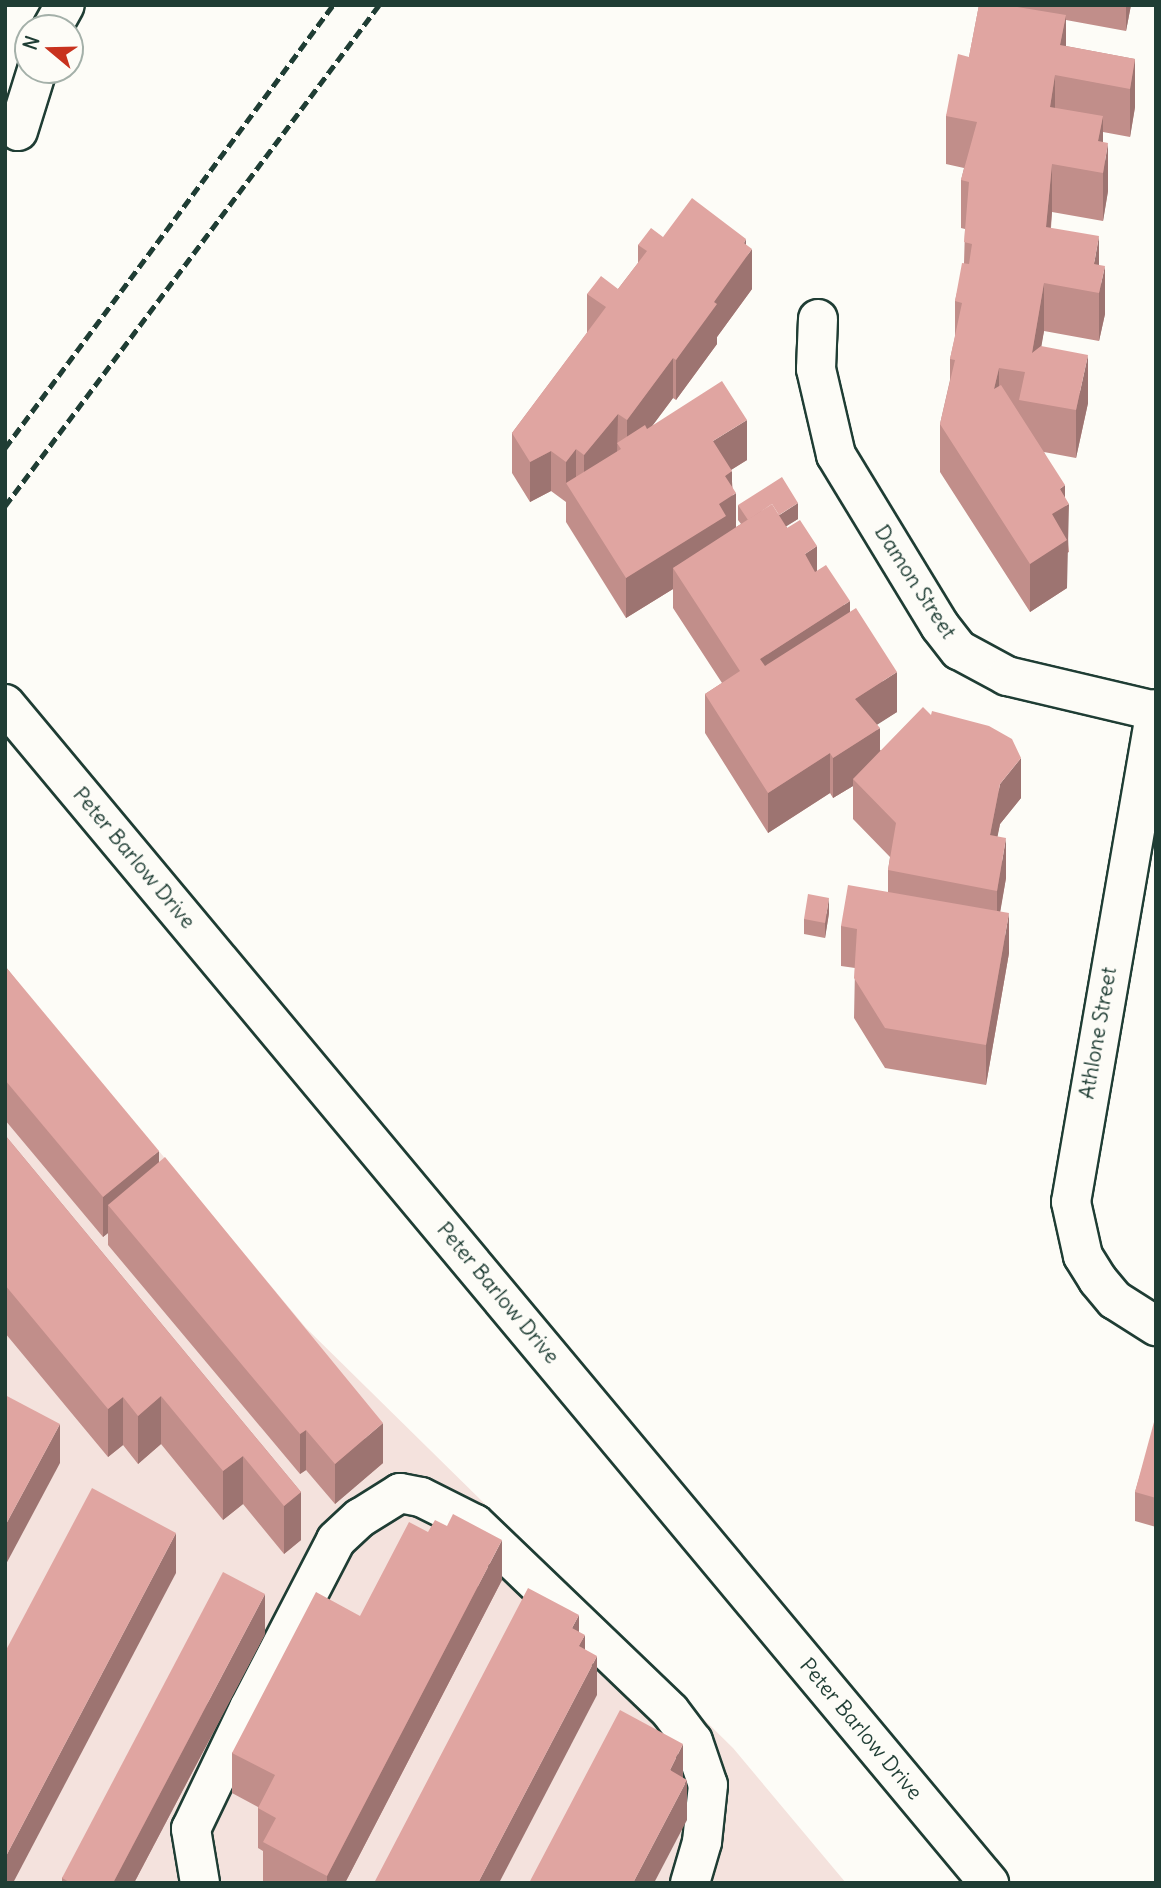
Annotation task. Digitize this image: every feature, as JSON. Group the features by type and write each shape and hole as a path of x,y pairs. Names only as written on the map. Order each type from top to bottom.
{"street":[{"path":"18,131 33,84"},
{"name":"Damon Street","path":"818,318 816,369 836,454 940,626 959,650 1007,676 1156,710"},
{"name":"Peter Barlow Drive","path":"5,704 989,1883"},
{"name":"Athlone Street","path":"1156,710 1071,1202 1083,1256 1098,1280 1115,1300 1156,1325"},
{"path":"200,1883 191,1829 249,1708 336,1540 360,1518 400,1493 422,1497 474,1524 670,1711 693,1741 708,1785 702,1842 690,1883"}],"shaded area":[{"path":"5,966 306,1328 733,1748 846,1883 5,1883"}],"building":[{"path":"979,5 1005,5 1066,15 1060,45 1135,59 1130,89 1055,75 1050,107 1103,116 1098,141 1108,143 1103,173 1052,164 1046,227 1099,236 1094,264 1105,266 1099,293 1044,283 1032,353 1041,346 1088,355 1076,410 1019,400 1025,372 999,368 994,389 1001,385 1065,485 1060,489 1069,504 1052,514 1067,540 1030,564 940,424 955,360 950,359 962,303 955,301 962,263 969,264 972,244 964,242 969,182 961,180 977,122 946,116 958,54 969,57"},
{"path":"692,198 746,239 744,243 752,249 714,302 717,304 627,420 618,414 584,455 576,449 566,462 551,451 530,462 512,433 606,307 587,294 601,276 618,289 647,251 638,245 651,228 663,237"},
{"path":"722,381 747,420 713,441 732,471 725,476 736,493 719,504 726,516 626,578 566,483 621,449 617,443 645,425 647,429"},
{"path":"782,477 798,503 779,515 772,504 748,520 738,505"},
{"path":"772,504 787,528 800,520 817,546 805,554 815,572 826,565 850,601 760,659 765,666 856,608 897,672 855,699 880,728 833,758 830,753 768,793 705,694 740,671 673,568"},
{"path":"923,707 931,715 932,711 989,726 1012,739 1021,758 1000,784 990,835 1006,838 997,891 888,870 896,823 853,779"},
{"path":"848,885 1009,913 986,1045 885,1028 854,978 857,929 841,926"},
{"path":"808,894 829,898 825,923 804,919"},
{"path":"5,966 159,1151 103,1197 5,1080"},
{"path":"5,1135 301,1492 284,1506 243,1456 223,1471 161,1396 138,1416 123,1397 108,1409 5,1285"},
{"path":"165,1157 383,1423 335,1464 306,1430 300,1434 108,1205"},
{"path":"5,1395 60,1424 5,1526"},
{"path":"1156,1422 1156,1498 1135,1492"},
{"path":"92,1488 176,1533 5,1858 5,1652"},
{"path":"453,1514 502,1540 327,1876 263,1842 276,1818 258,1808 275,1775 232,1753 316,1592 360,1616 409,1522 428,1532 435,1520 447,1526"},
{"path":"223,1572 265,1594 113,1883 71,1883 62,1878"},
{"path":"528,1588 579,1615 572,1628 585,1635 579,1646 597,1656 478,1883 374,1883"},
{"path":"620,1710 683,1744 670,1770 687,1780 633,1883 529,1883"}],"railway":[{"path":"5,448 333,5"},
{"path":"5,506 379,5"}]}
